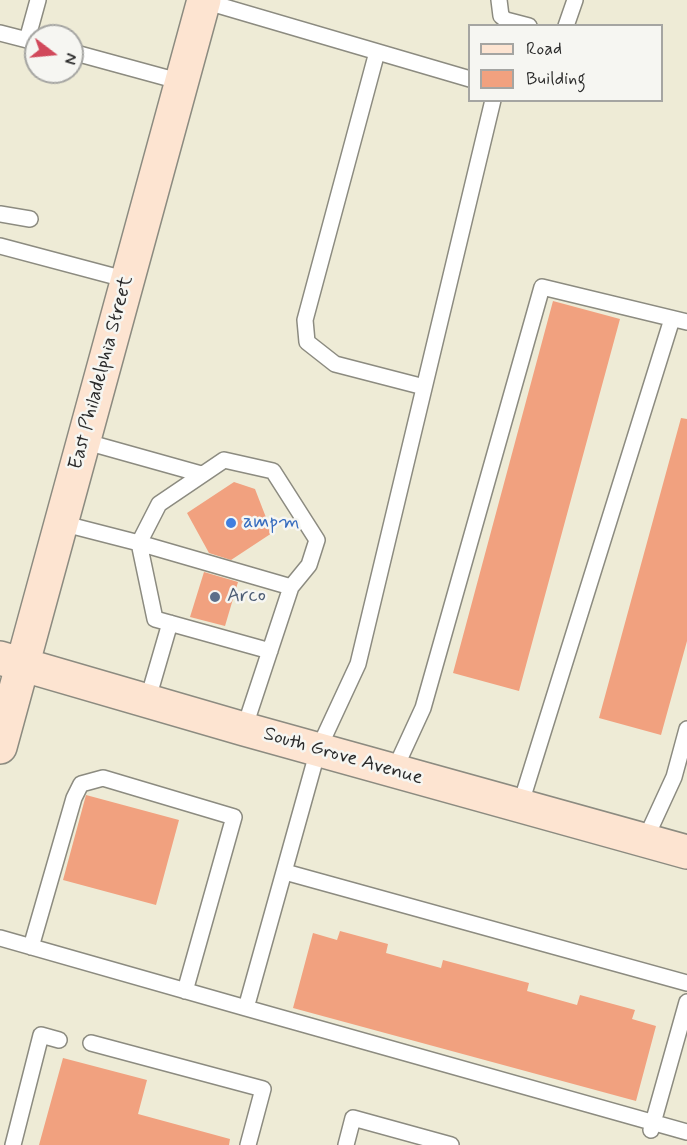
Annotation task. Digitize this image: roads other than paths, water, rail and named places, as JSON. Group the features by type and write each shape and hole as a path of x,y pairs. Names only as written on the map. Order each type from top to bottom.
{"street":[{"name":"East Philadelphia Street","path":"0,747 11,661 61,523 204,0"},
{"name":"South Grove Avenue","path":"11,661 147,702 687,852"}],"lane":[{"path":"35,24 39,0"},
{"path":"204,0 468,79"},
{"path":"500,0 501,16 506,20 521,24"},
{"path":"567,24 575,0"},
{"path":"0,33 24,39"},
{"path":"377,52 305,320 307,342 335,364 424,387"},
{"path":"84,55 182,82"},
{"path":"246,1008 318,750 358,664 493,102"},
{"path":"0,214 30,219"},
{"path":"0,246 128,280"},
{"path":"393,771 423,708 542,287 687,322"},
{"path":"520,806 672,319"},
{"path":"84,441 201,474"},
{"path":"244,729 270,651 291,587 309,565 317,540 273,471 224,460 159,504 139,543 155,619 270,651"},
{"path":"61,523 291,587"},
{"path":"147,702 170,623"},
{"path":"645,840 674,777 687,729"},
{"path":"31,947 74,798 81,784 103,778 234,817 185,991"},
{"path":"285,872 687,983"},
{"path":"0,938 652,1126 687,1132"},
{"path":"652,1126 687,1002"},
{"path":"13,1145 40,1035 58,1040"},
{"path":"90,1043 263,1089 248,1145"},
{"path":"346,1145 353,1118 451,1145"}],"place":[{"name":"ampm","path":"231,523"},
{"name":"Arco","path":"215,597"}]}
